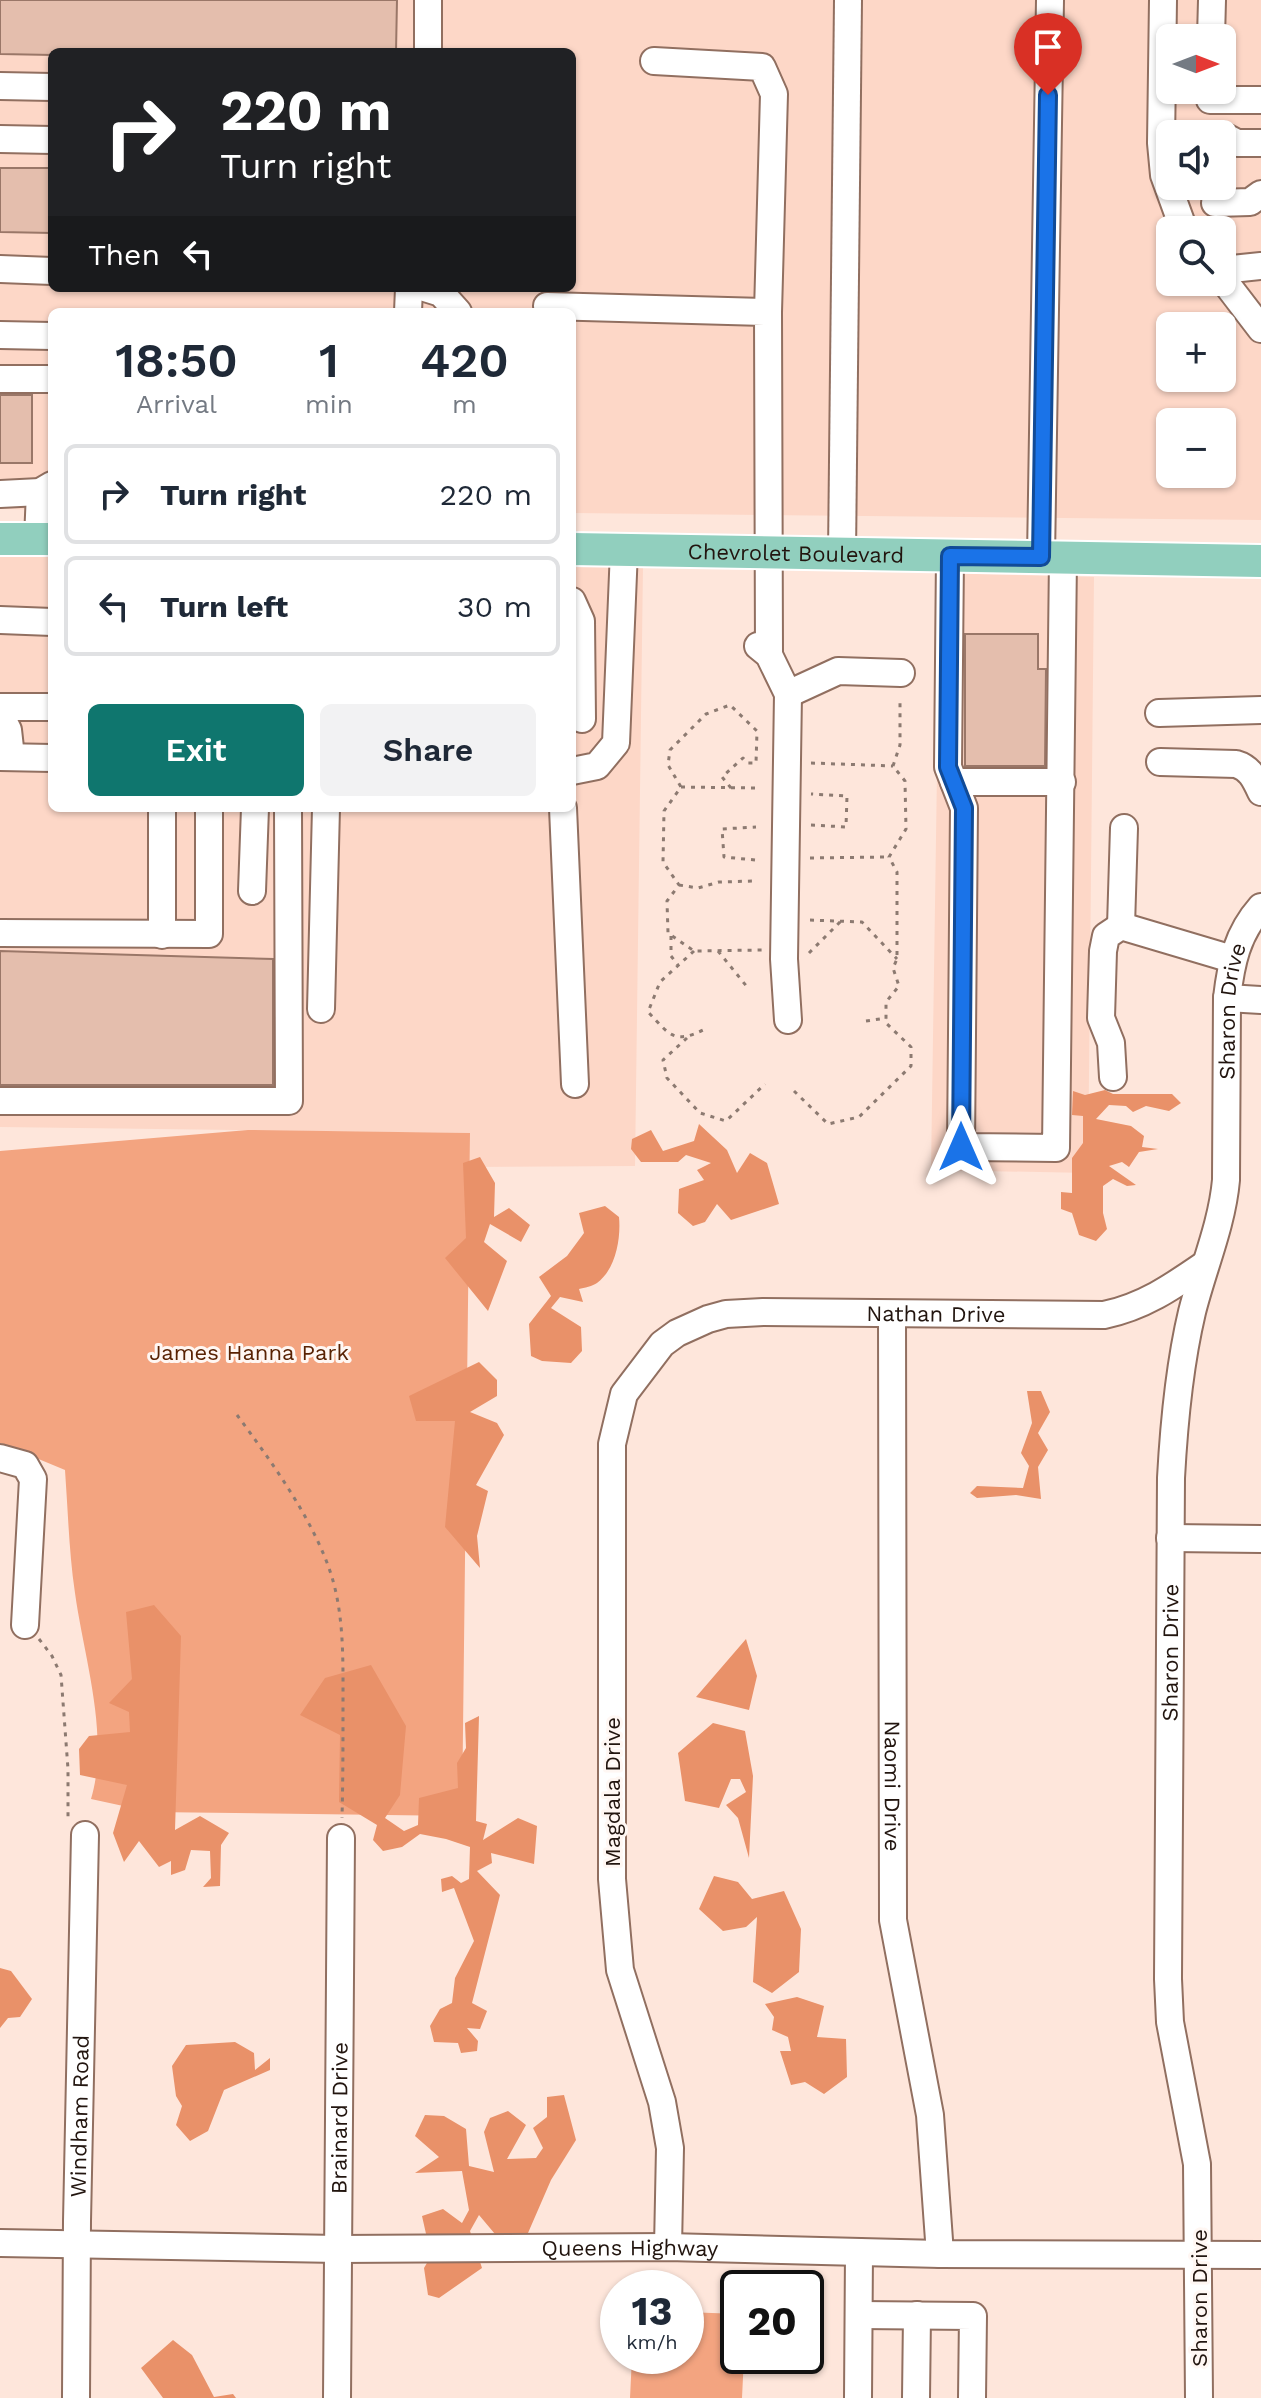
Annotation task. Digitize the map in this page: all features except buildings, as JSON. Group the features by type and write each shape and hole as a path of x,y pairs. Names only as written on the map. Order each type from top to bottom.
{"main road":[{"path":"0,539 45,539"},
{"name":"Chevrolet Boulevard","path":"576,549 1261,561"}],"street":[{"path":"428,0 428,48"},
{"path":"842,554 848,0"},
{"path":"950,556 948,767 964,808 961,1147 1056,1148 1062,782 1052,557 1050,0"},
{"path":"1163,0 1166,120"},
{"path":"1211,24 1212,0"},
{"path":"654,61 762,67 774,94 768,312 769,655 788,694 784,945 788,1020"},
{"path":"0,86 48,87"},
{"path":"1236,100 1261,100"},
{"path":"0,139 48,140"},
{"path":"1215,203 1250,202 1261,194"},
{"path":"1236,269 1261,266"},
{"path":"0,269 48,271"},
{"path":"438,292 454,308"},
{"path":"1236,296 1261,329"},
{"path":"547,306 768,312"},
{"path":"0,335 48,336"},
{"path":"0,379 48,379"},
{"path":"0,494 46,488 45,539"},
{"path":"576,770 597,766 616,743 624,550"},
{"path":"576,612 581,621 582,719"},
{"path":"0,620 48,622"},
{"path":"788,694 838,671 901,673"},
{"path":"0,707 48,707"},
{"path":"1159,713 1261,710"},
{"path":"0,714 8,730 5,757 48,758"},
{"path":"1160,762 1244,766 1261,792"},
{"path":"954,782 1062,782"},
{"path":"162,812 162,935"},
{"path":"0,933 209,934 209,812"},
{"path":"252,891 255,812"},
{"path":"0,1101 289,1101 288,812"},
{"path":"321,1009 326,812"},
{"path":"563,812 575,1084"},
{"path":"1121,926 1124,828"},
{"name":"Sharon Drive","path":"1199,2398 1197,2164 1170,2022 1168,1979 1170,1538 1175,1408 1191,1317 1224,1204 1227,998 1232,959 1242,933 1257,912"},
{"path":"1121,926 1232,959"},
{"path":"1113,1077 1111,1043 1101,1018 1103,951 1106,936 1121,926"},
{"path":"1227,998 1261,1000"},
{"name":"Nathan Drive","path":"662,1344 692,1325 726,1314 754,1312 1104,1315 1139,1305 1162,1294 1204,1265"},
{"name":"Naomi Drive","path":"892,1314 893,1920 930,2115 940,2254"},
{"name":"Magdala Drive","path":"662,1344 624,1394 612,1444 612,1879 620,1970 662,2102 670,2148 668,2247"},
{"path":"0,1458 25,1465 33,1479 25,1625"},
{"path":"1170,1538 1261,1539"},
{"name":"Windham Road","path":"76,1834 76,2398"},
{"name":"Brainard Drive","path":"337,2398 341,1838"},
{"name":"Queens Highway","path":"0,2243 338,2249 668,2247 940,2254 1261,2255"},
{"path":"858,2398 859,2252"},
{"path":"859,2315 973,2316 972,2398"},
{"path":"916,2398 917,2315"}],"path":[{"path":"893,766 900,745 900,701"},
{"path":"681,787 668,765 670,750 706,714 730,705 757,731 756,763 748,763 743,758 722,777 731,788"},
{"path":"811,763 893,766 905,781 906,829 889,857"},
{"path":"681,787 756,788"},
{"path":"681,787 664,811 663,862 679,885 698,888 719,882 755,881"},
{"path":"811,794 847,796 846,827 811,825"},
{"path":"755,860 724,857 722,829 756,827"},
{"path":"810,858 889,857"},
{"path":"794,1091 828,1124 859,1117 911,1066 911,1047 886,1023 886,1002 899,986 893,968 897,959 897,872 889,857"},
{"path":"679,885 667,901 668,933 671,936 694,951 771,950"},
{"path":"810,920 862,922 897,959"},
{"path":"809,953 841,921"},
{"path":"671,936 671,956 678,965"},
{"path":"687,1038 671,1036 648,1012 660,982 694,951"},
{"path":"718,951 748,988"},
{"path":"866,1021 886,1018"},
{"path":"707,1028 687,1038 663,1060 667,1078 700,1113 726,1121 765,1084"},
{"path":"237,1415 265,1453 305,1520 330,1572 340,1614 343,1666 341,1838"},
{"path":"25,1625 43,1644 61,1675 76,1834"}],"shaded area":[{"path":"0,0 1261,0 1261,520 576,513 576,308 48,308 48,510 0,509"},
{"path":"0,548 48,550 48,812 576,812 576,564 643,566 635,1166 470,1167 470,1133 0,1127"},
{"path":"940,573 1094,577 1088,1173 931,1170"},
{"path":"1105,1090 1113,1094 1172,1094 1181,1103 1169,1111 1146,1106 1133,1112 1126,1106 1109,1105 1096,1119 1131,1126 1144,1136 1142,1147 1158,1149 1139,1152 1129,1167 1122,1162 1109,1166 1136,1185 1127,1186 1113,1179 1103,1186 1103,1213 1107,1229 1096,1241 1079,1235 1072,1213 1061,1209 1061,1192 1072,1193 1072,1158 1083,1143 1083,1116 1072,1115 1073,1091 1085,1095"},
{"path":"699,1124 727,1150 737,1173 750,1153 767,1163 779,1204 731,1220 717,1204 705,1222 693,1226 678,1213 679,1189 704,1180 697,1170 711,1163 686,1155 678,1162 641,1162 631,1149 632,1139 651,1130 663,1151 694,1141"},
{"path":"480,1157 495,1183 494,1217 509,1208 530,1225 521,1242 490,1224 484,1242 507,1261 488,1311 445,1258 466,1238 463,1163"},
{"path":"605,1206 619,1217 618,1243 609,1270 597,1283 579,1289 583,1302 560,1297 551,1308 581,1327 582,1351 571,1363 542,1361 531,1356 529,1324 551,1296 539,1277 567,1256 584,1233 579,1213"},
{"path":"479,1362 497,1380 497,1396 470,1412 497,1423 504,1435 476,1485 488,1491 477,1536 480,1568 445,1527 455,1421 416,1421 409,1396"},
{"path":"1027,1391 1041,1391 1050,1412 1038,1433 1048,1450 1038,1467 1041,1499 1016,1495 977,1498 970,1493 977,1486 1023,1488 1029,1466 1021,1453 1032,1423"},
{"path":"154,1605 181,1636 175,1830 200,1816 229,1833 221,1845 220,1886 203,1887 211,1878 210,1851 191,1850 185,1870 171,1875 171,1861 159,1867 139,1841 124,1862 113,1833 127,1785 80,1775 79,1749 89,1736 130,1732 129,1712 109,1703 132,1679 126,1612"},
{"path":"746,1639 757,1676 749,1710 696,1697"},
{"path":"371,1665 406,1726 400,1795 385,1818 404,1831 418,1825 419,1798 458,1788 457,1763 466,1748 465,1723 479,1716 476,1821 487,1824 483,1840 518,1818 537,1826 534,1864 491,1853 492,1863 477,1871 500,1895 472,2003 487,2011 480,2029 467,2028 478,2041 477,2051 461,2053 458,2043 434,2042 430,2026 440,2009 452,2003 455,1978 474,1941 454,1888 442,1892 441,1879 452,1876 461,1883 469,1879 470,1847 420,1834 402,1847 383,1851 373,1840 377,1825 339,1802 340,1735 300,1715 325,1678"},
{"path":"713,1723 745,1731 753,1776 749,1858 738,1818 726,1805 746,1792 740,1779 731,1779 719,1808 685,1801 678,1753"},
{"path":"714,1876 738,1882 752,1899 784,1891 801,1929 799,1972 772,1993 753,1982 757,1917 746,1927 723,1931 699,1909"},
{"path":"0,1968 11,1971 32,1999 20,2017 8,2018 0,2028"},
{"path":"797,1997 824,2006 817,2037 846,2039 847,2077 824,2094 805,2082 791,2085 780,2051 791,2051 788,2037 772,2030 774,2017 765,2004"},
{"path":"235,2042 254,2053 255,2070 270,2058 270,2070 224,2090 208,2131 190,2141 176,2125 182,2106 176,2096 172,2066 186,2045"},
{"path":"564,2095 576,2140 551,2180 528,2233 500,2240 479,2215 470,2231 482,2268 439,2298 428,2295 424,2268 431,2256 422,2216 443,2209 462,2223 469,2210 462,2171 415,2173 439,2157 415,2136 425,2115 444,2116 466,2129 469,2166 494,2172 484,2132 490,2118 508,2111 526,2125 507,2159 536,2158 543,2148 533,2128 547,2117 547,2097"},
{"path":"173,2340 192,2355 214,2397 233,2394 236,2398 163,2398 141,2368"}],"green space":[{"name":"James Hanna Park","path":"248,1130 470,1133 462,1816 151,1812 91,1799 96,1775 97,1723 73,1578 65,1470 0,1443 0,1151"},
{"path":"704,2313 720,2313 720,2374 743,2374 742,2398 630,2398 631,2374 704,2374"}],"route":[{"path":"961,1147 964,808 948,767 950,556 1041,557 1048,95"}]}
